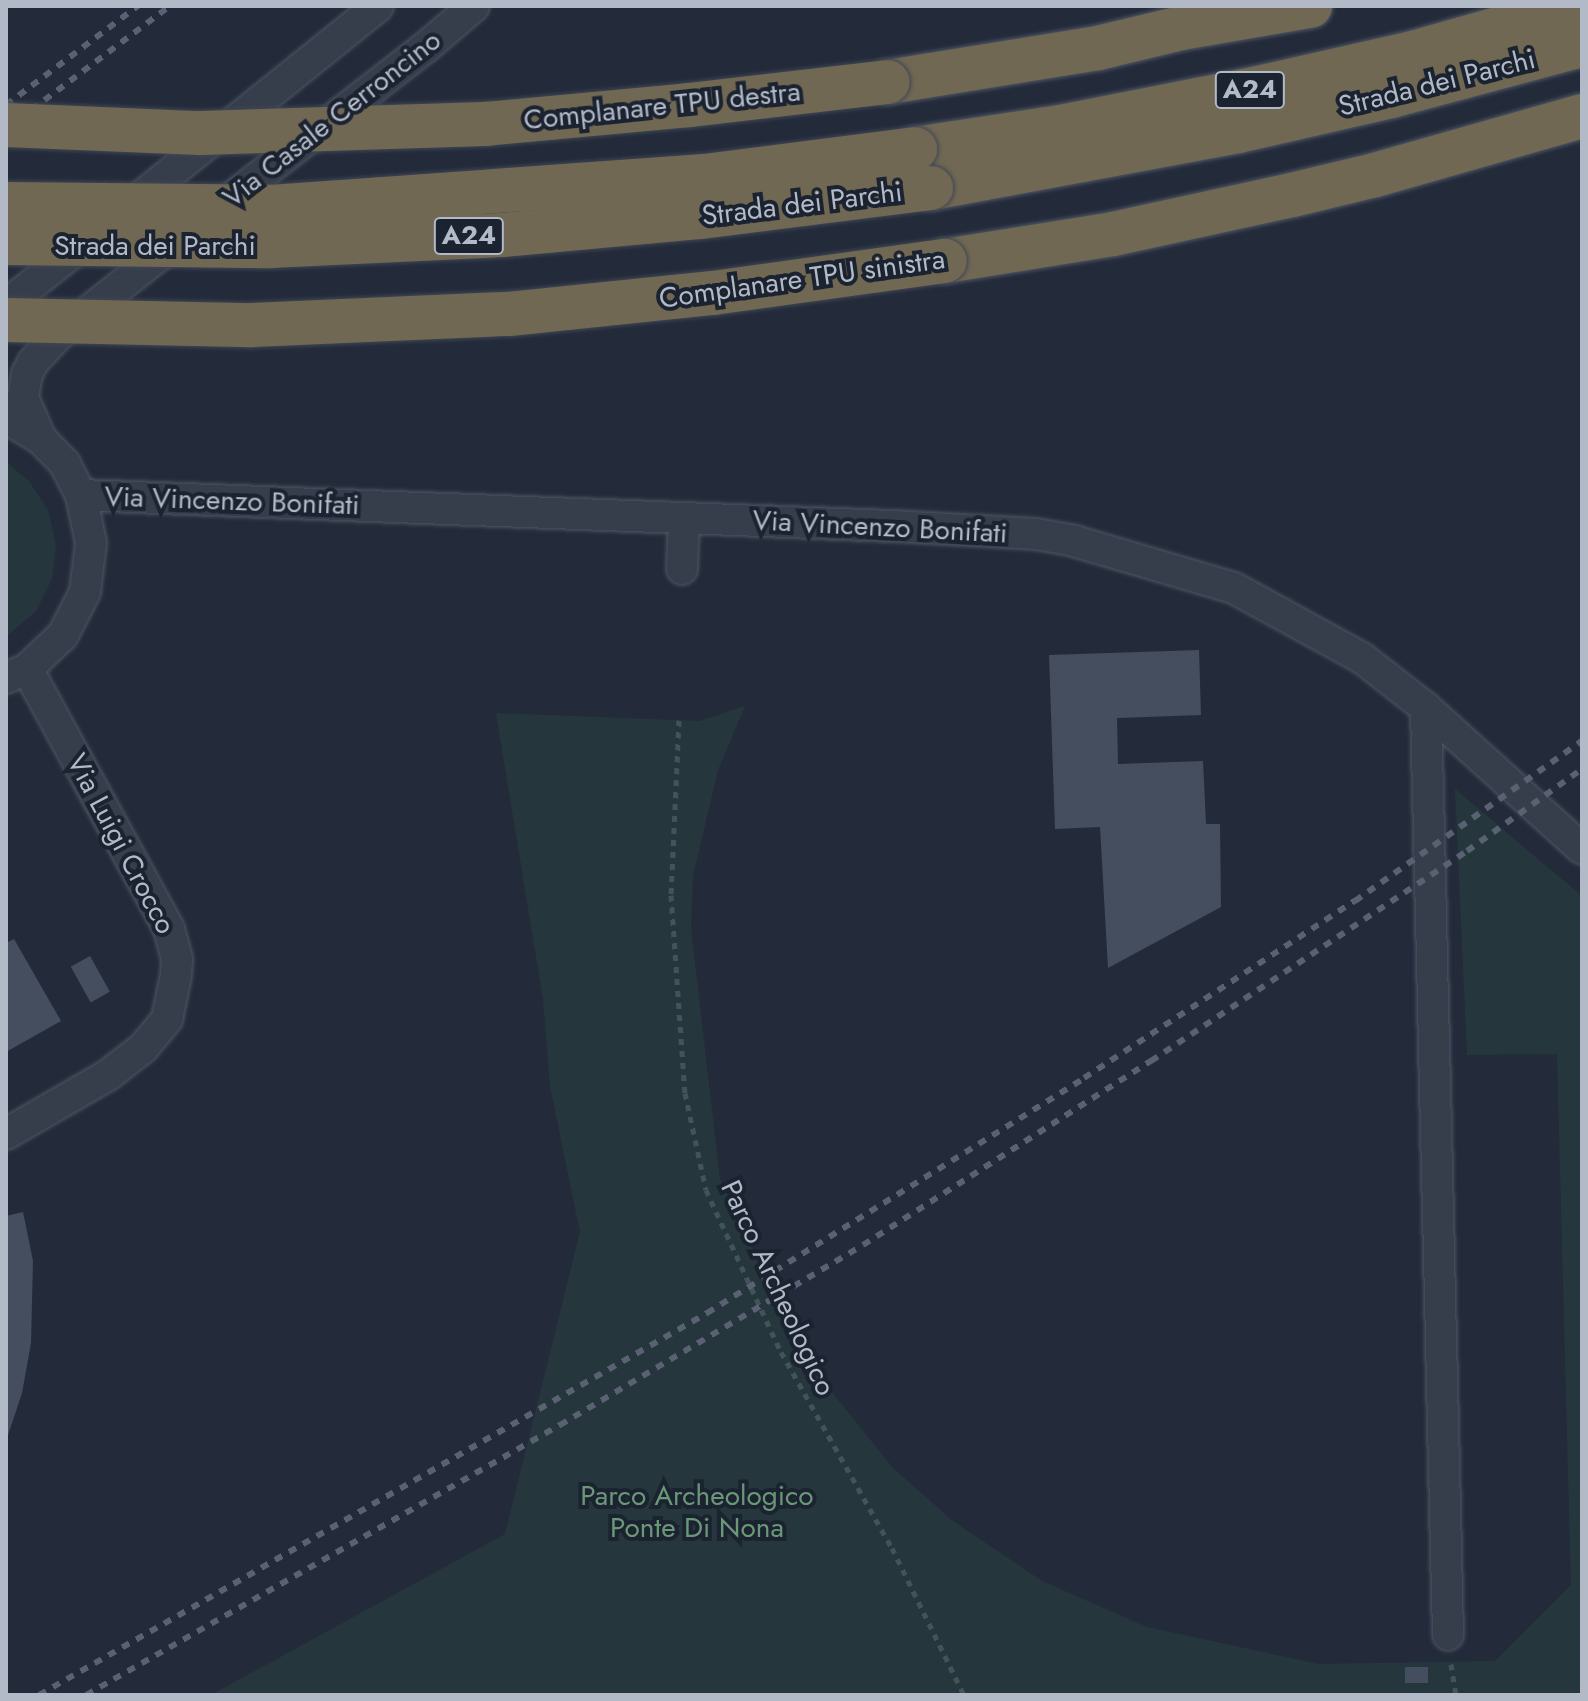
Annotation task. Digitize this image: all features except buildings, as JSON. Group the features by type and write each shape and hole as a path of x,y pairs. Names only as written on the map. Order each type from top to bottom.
{"highway":[{"name":"Complanare TPU destra","path":"6,125 200,133 485,124 888,82 1098,48 1248,13 1310,6"},
{"name":"Strada dei Parchi","path":"6,243 270,246 502,235 701,217 923,169 1075,124 1263,87 1413,53 1579,6"},
{"name":"Strada dei Parchi","path":"6,204 208,207 317,204 705,176 923,169 1104,158 1288,120 1582,45"},
{"name":"Complanare TPU sinistra","path":"6,320 252,325 509,314 713,293 1113,234 1375,175 1582,116"},
{"path":"1375,175 1496,164 1582,140"}],"street":[{"name":"Via Casale Cerroncino","path":"6,305 378,6"},
{"name":"Via Casale Cerroncino","path":"41,439 25,410 23,387 43,349 474,6"},
{"path":"6,418 41,439 65,464 81,495 91,543 85,592 63,635 16,674"},
{"name":"Via Vincenzo Bonifati","path":"81,495 909,526 1036,534 1074,541 1234,588 1362,658 1426,708 1582,849"},
{"path":"682,569 684,519"},
{"name":"Via Luigi Crocco","path":"6,1134 90,1086 143,1048 167,1019 177,959 169,929 16,674"},
{"path":"1426,708 1448,1635"}],"path":[{"name":"Parco Archeologico","path":"679,720 671,895 685,1093 706,1190 781,1352 892,1548 964,1695"}],"green space":[{"path":"6,462 29,481 48,510 56,545 52,579 36,611 6,637"},
{"name":"Parco Archeologico Ponte Di Nona","path":"745,706 718,770 693,876 691,929 720,1179 801,1354 893,1468 953,1521 1042,1581 1147,1627 1318,1664 1495,1661 1571,1585 1557,1054 1467,1055 1455,789 1582,896 1582,1695 211,1695 505,1534 580,1232 550,1086 543,999 496,713 700,721"}],"railway":[{"path":"6,105 138,6"},
{"path":"6,129 170,6"},
{"path":"39,1695 707,1313 1084,1078 1355,901 1582,741"},
{"path":"86,1695 560,1425 863,1245 1151,1061 1467,851 1582,769"}]}
